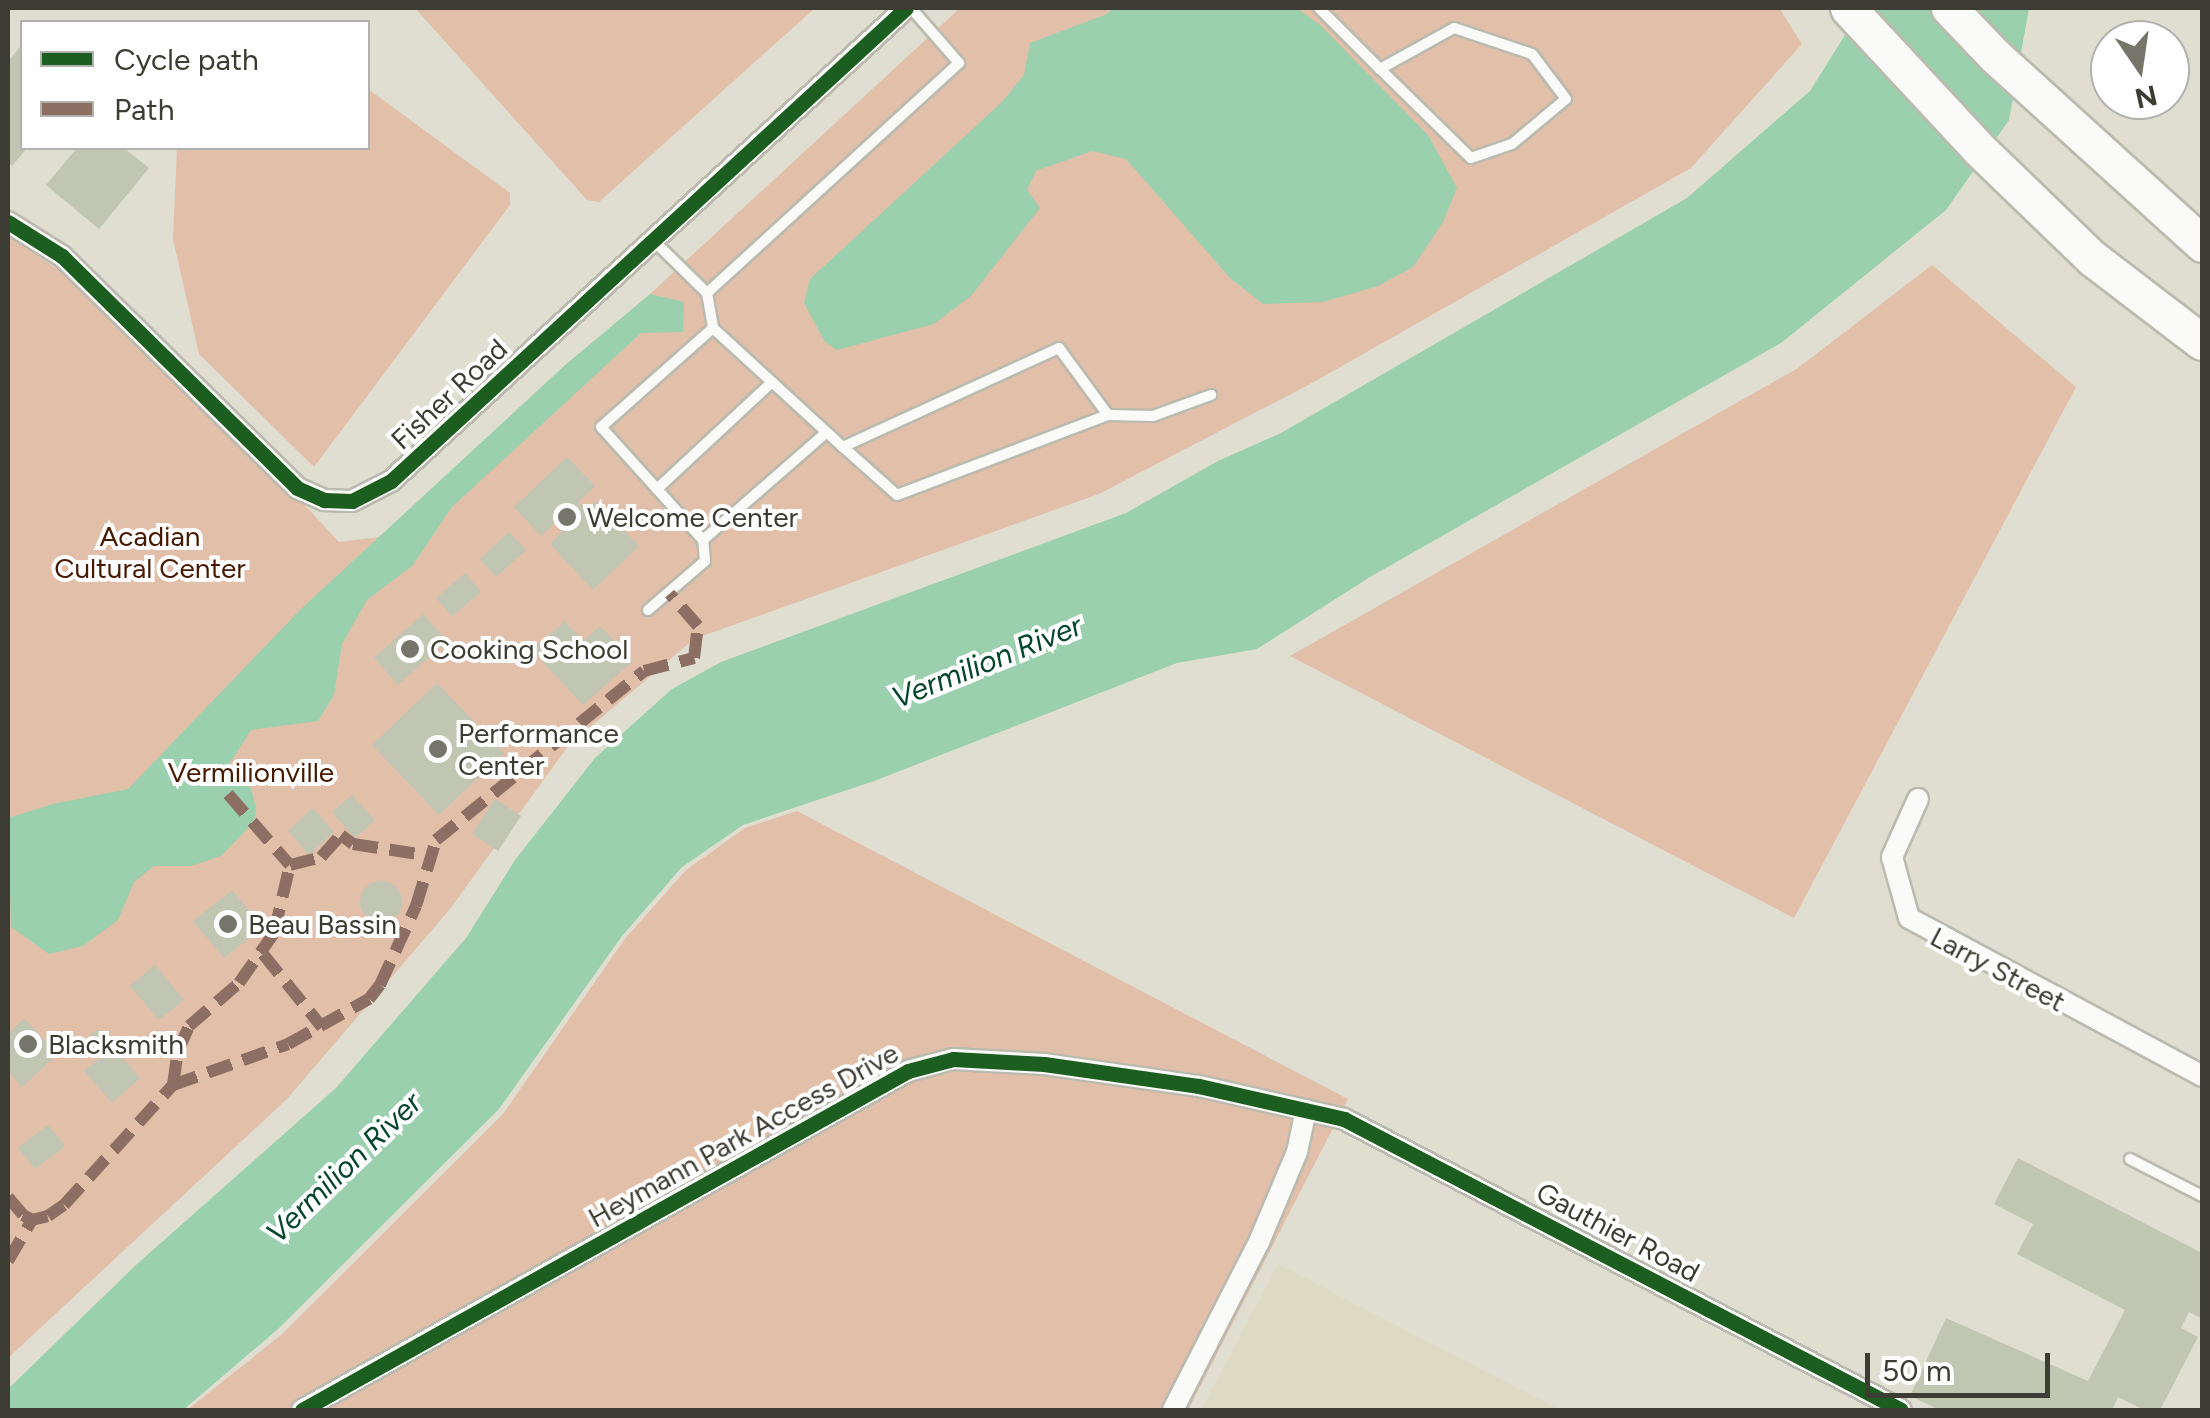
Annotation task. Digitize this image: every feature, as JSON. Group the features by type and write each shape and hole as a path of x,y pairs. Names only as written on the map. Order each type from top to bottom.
{"highway":[{"path":"1848,8 1978,149 2092,258 2202,342"},
{"path":"1949,8 2202,244"}],"street":[{"name":"Fisher Road","path":"8,222 62,256 296,488 339,502 365,498 391,481 908,8"},
{"name":"Larry Street","path":"1918,798 1892,857 1909,918 2202,1076"},
{"name":"Heymann Park Access Drive","path":"302,1410 930,1062 953,1059 1044,1064 1199,1086 1306,1110"},
{"path":"1173,1410 1260,1242 1296,1152 1306,1110"},
{"name":"Gauthier Road","path":"1306,1110 1344,1118 1394,1142 1901,1410"}],"lane":[{"path":"707,294 959,62 908,8"},
{"path":"1319,8 1380,69 1471,158 1512,144 1566,99 1532,54 1454,28 1380,69"},
{"path":"653,240 707,294 713,328 896,495 1108,415 1153,416 1211,394"},
{"path":"648,610 705,560 703,540 601,427 713,328"},
{"path":"844,448 1059,348 1108,415"},
{"path":"657,489 772,382"},
{"path":"703,540 827,432"},
{"path":"2130,1159 2202,1196"}],"shaded area":[{"path":"1278,1264 1560,1410 1201,1410"}],"green space":[{"path":"415,8 815,8 599,202 587,200"},
{"name":"Vermilionville","path":"960,8 1779,8 1802,44 1691,168 1312,383 1099,494 694,639 569,745 450,909 287,1099 8,1358 8,236 69,277 283,482 339,542 379,537 531,433 650,294"},
{"path":"370,90 510,193 510,205 314,467 199,354 173,239 177,150 370,150"},
{"path":"1932,265 2076,387 1794,918 1290,656 1798,368"},
{"path":"797,811 1348,1099 1188,1410 187,1410 281,1335 503,1114 624,940 686,870 745,828"}],"water":[{"path":"1113,8 1296,8 1319,24 1428,135 1457,188 1443,222 1413,267 1378,286 1323,302 1263,304 1230,278 1126,159 1092,151 1036,171 1027,190 1040,208 971,296 934,324 837,350 825,342 804,303 810,279 1002,102 1024,75 1030,43 1107,14"},
{"name":"Vermilion River","path":"1862,8 2029,8 2009,120 1946,210 1781,343 1370,577 1257,649 1177,663 874,781 743,825 682,867 622,936 499,1109 278,1329 183,1410 8,1410 8,1389 137,1264 336,1088 466,938 515,860 595,758 672,689 721,662 1126,513 1218,461 1281,433 1687,198 1810,91"},
{"path":"650,294 684,302 683,332 641,333 452,507 413,565 367,600 342,644 334,695 318,721 251,730 226,769 251,788 256,808 254,822 221,856 191,866 154,866 134,882 118,920 83,946 49,954 11,927 8,818 53,804 128,789 301,609 564,366"}],"building":[{"path":"20,47 20,150 25,150 12,166 8,162 8,62"},
{"path":"75,150 126,150 149,168 99,229 46,185"},
{"name":"Welcome Center","path":"567,457 595,486 578,502 586,510 596,501 639,546 593,590 550,544 562,532 555,523 541,536 514,507"},
{"path":"509,532 526,550 496,577 480,559"},
{"path":"465,573 481,592 452,616 436,598"},
{"name":"Cooking School","path":"423,614 447,641 398,685 374,658"},
{"path":"565,621 583,641 600,626 633,661 583,705 532,650"},
{"name":"Performance Center","path":"437,683 504,753 439,815 372,745"},
{"path":"352,795 375,820 355,838 332,812"},
{"path":"495,799 521,816 498,851 472,834"},
{"path":"313,808 334,832 309,855 288,831"},
{"path":"381,881 396,887 402,902 396,917 381,923 366,917 360,902 366,887"},
{"name":"Beau Bassin","path":"232,890 263,927 224,958 193,921"},
{"path":"155,965 184,1000 159,1020 130,986"},
{"name":"Blacksmith","path":"24,1018 58,1054 22,1087 8,1071 8,1034"},
{"path":"97,1029 109,1041 93,1056 81,1044"},
{"path":"113,1047 140,1078 112,1103 84,1071"},
{"path":"48,1125 65,1146 35,1169 18,1148"},
{"path":"2018,1158 2202,1253 2202,1319 2189,1312 2181,1328 2198,1337 2160,1410 2144,1410 2118,1397 2112,1410 1940,1410 1910,1396 1946,1318 2088,1381 2125,1310 2017,1254 2033,1224 1994,1204"}],"marked path":[{"path":"8,1197 32,1220 48,1216 64,1205 173,1085 288,1044 369,999 380,985 416,906 436,840 644,671 694,658 698,626 670,594"},
{"path":"228,794 290,865"},
{"path":"173,1085 178,1051 189,1026 239,983 274,933 290,865 321,857 341,835 353,844 431,856"},
{"path":"263,954 322,1027"},
{"path":"8,1261 32,1220"}],"cycle path":[{"path":"8,222 62,256 297,488 324,500 352,501 391,481 906,8"},
{"path":"302,1410 908,1071 953,1059 1044,1064 1199,1086 1344,1119 1901,1410"}],"place":[{"name":"Welcome Center","path":"567,517"},
{"name":"Cooking School","path":"410,649"},
{"name":"Performance Center","path":"438,749"},
{"name":"Beau Bassin","path":"228,924"},
{"name":"Blacksmith","path":"28,1044"}],"park label":[{"name":"Acadian Cultural Center","path":"150,552"}]}
